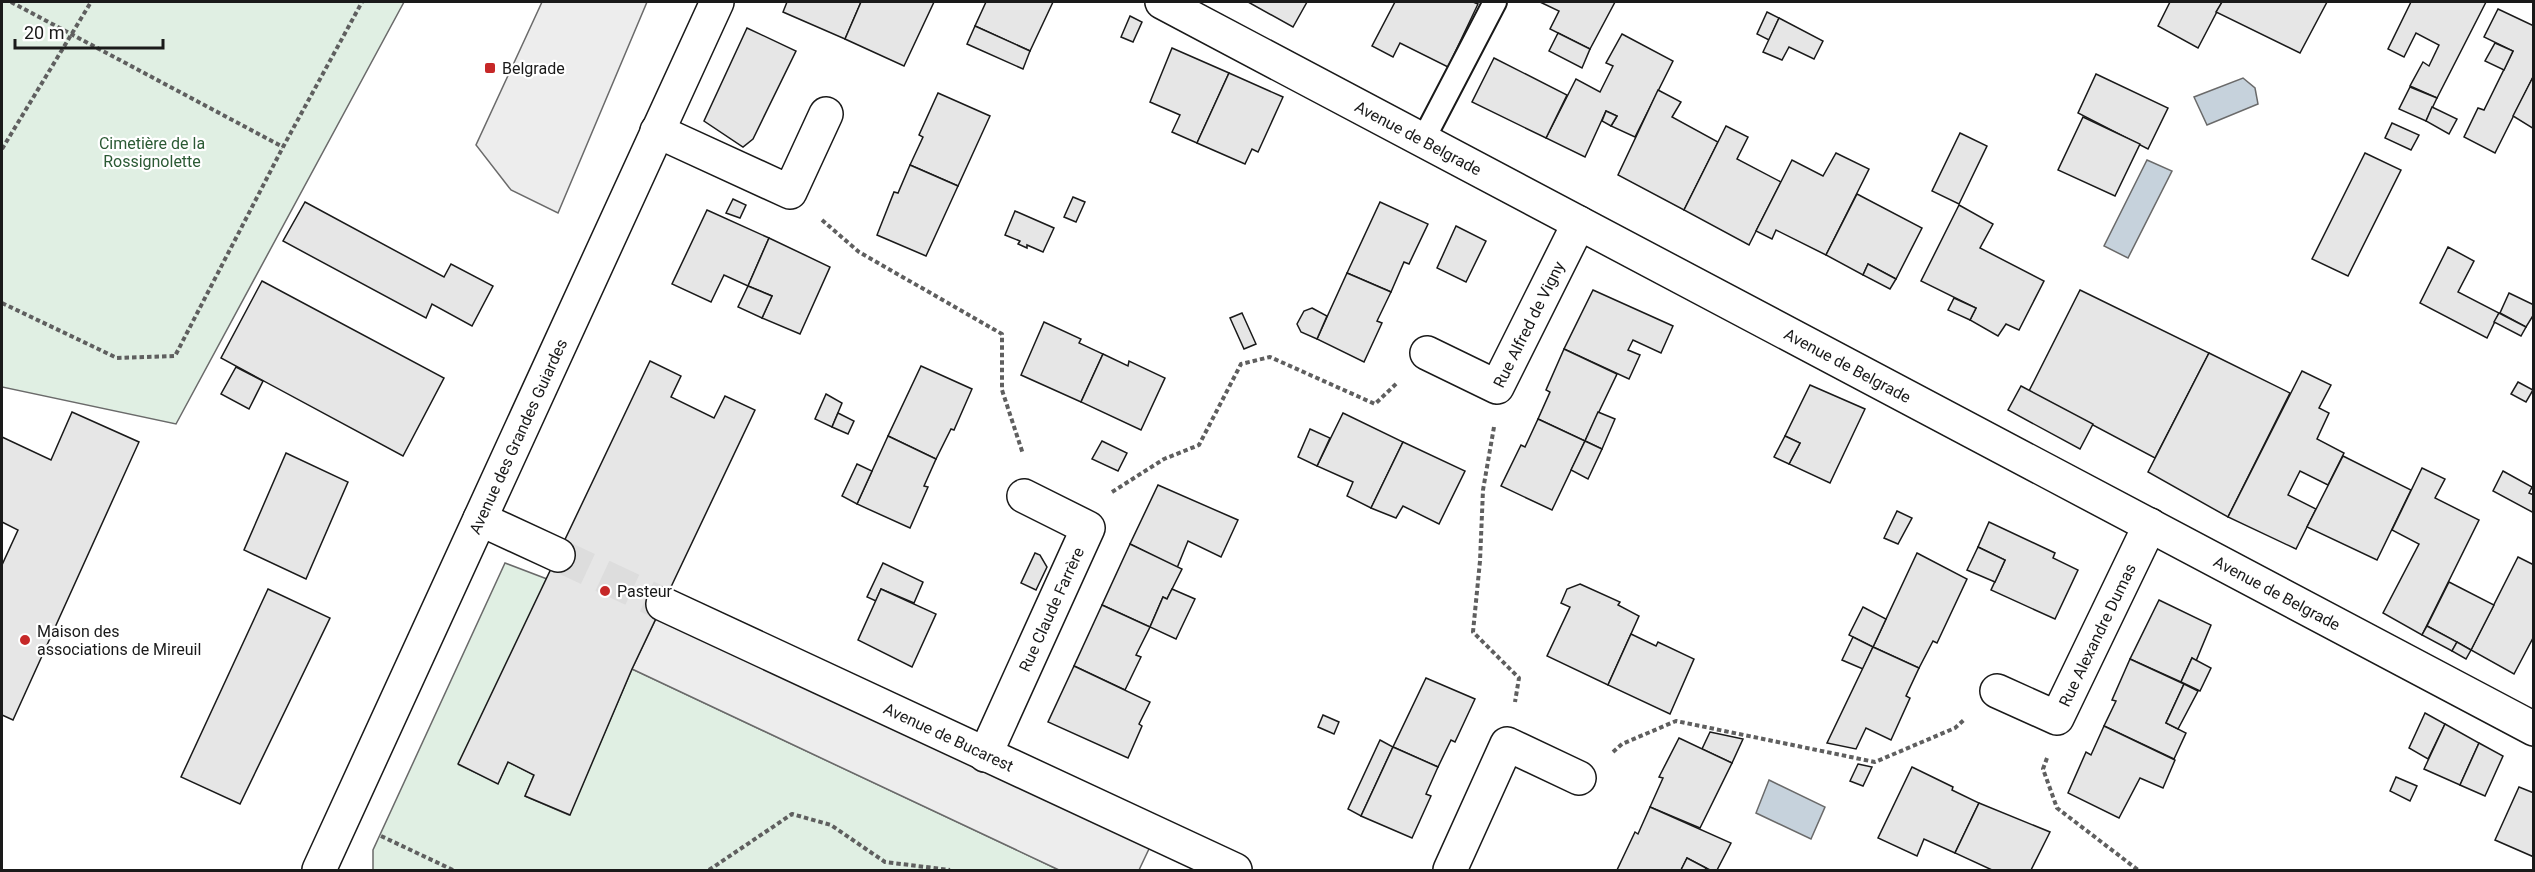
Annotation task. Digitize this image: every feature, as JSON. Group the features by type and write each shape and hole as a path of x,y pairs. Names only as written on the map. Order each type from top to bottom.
{"street":[{"name":"Avenue des Grandes Guiardes","path":"319,870 717,2"},
{"name":"Avenue de Belgrade","path":"1162,2 2534,729"},
{"path":"657,131 790,192 826,114"},
{"name":"Rue Alfred de Vigny","path":"1427,353 1497,387 1579,223"},
{"name":"Rue Claude Farrère","path":"986,754 1088,528 1024,496"},
{"path":"480,519 558,555"},
{"name":"Rue Alexandre Dumas","path":"1997,690 2057,718 2150,525"},
{"name":"Avenue de Bucarest","path":"663,604 1235,870"},
{"path":"1450,870 1507,744 1579,778"}],"lane":[{"path":"1423,140 1495,2"}],"path":[{"path":"11,2 283,147"},
{"path":"2,149 91,2"},
{"path":"2,303 117,358 175,356 283,147 362,2"},
{"path":"790,192 859,252 1002,334 1002,390 1027,464 1024,496"},
{"path":"1088,528 1113,491 1164,459 1199,445 1241,364 1270,357 1375,404 1427,353"},
{"path":"1497,387 1493,442 1483,490 1480,561 1473,632 1519,678 1507,744"},
{"path":"1579,778 1622,744 1676,721 1875,762 1955,728 1997,690"},
{"path":"2057,718 2043,769 2057,808 2138,870"},
{"path":"708,870 792,814 831,825 885,862 950,870"},
{"path":"344,816 453,870"}],"green space":[{"name":"Cimetière de la Rossignolette","path":"2,2 404,2 176,424 2,387"},
{"path":"505,563 547,579 459,765 498,783 508,762 534,775 525,796 569,815 632,669 1059,870 373,870 373,850"}],"shaded area":[{"path":"542,2 647,2 558,213 511,190 476,145"},
{"path":"2243,78 2255,88 2258,104 2207,125 2194,97"},
{"path":"2147,160 2172,171 2128,258 2104,246"},
{"path":"663,604 1156,834 1139,870 1059,870 632,669"},
{"path":"1769,780 1825,807 1811,839 1756,813"}],"building":[{"path":"787,2 861,2 845,39 783,12"},
{"path":"861,2 934,2 904,66 845,39"},
{"path":"986,2 1053,2 1030,51 975,26"},
{"path":"1248,2 1307,2 1293,27"},
{"path":"1395,2 1473,2 1478,4 1448,67 1400,43 1393,57 1372,46"},
{"path":"1540,2 1615,2 1590,49 1550,29 1559,11"},
{"path":"2170,2 2222,2 2198,48 2158,26"},
{"path":"2222,2 2327,2 2300,53 2216,12"},
{"path":"2411,2 2486,2 2437,98 2410,86 2423,62 2429,66 2439,45 2416,33 2404,57 2388,49"},
{"path":"2498,9 2534,26 2534,75 2495,153 2464,137 2478,108 2484,110 2513,51 2484,37"},
{"path":"1767,12 1779,18 1769,40 1757,34"},
{"path":"1130,16 1142,22 1133,42 1121,37"},
{"path":"1779,18 1823,41 1814,59 1789,47 1782,60 1763,52"},
{"path":"975,26 1030,51 1023,69 967,44"},
{"path":"747,28 796,51 753,139 743,147 704,121"},
{"path":"1558,33 1590,49 1582,68 1549,51"},
{"path":"1622,34 1673,61 1635,137 1611,126 1617,116 1606,111 1585,157 1546,138 1576,79 1600,92 1613,66 1606,63"},
{"path":"2495,43 2513,51 2504,70 2485,61"},
{"path":"1172,48 1229,73 1197,143 1172,132 1180,115 1150,102"},
{"path":"1494,58 1567,95 1546,138 1472,102"},
{"path":"1229,73 1283,97 1258,152 1252,149 1245,164 1197,143"},
{"path":"2096,74 2168,108 2148,149 2078,113"},
{"path":"2534,75 2534,129 2513,116"},
{"path":"2410,87 2437,98 2426,121 2399,109"},
{"path":"1658,90 1681,102 1672,117 1718,142 1684,210 1618,175"},
{"path":"938,93 990,116 958,186 910,165 923,137 919,135"},
{"path":"2432,107 2457,119 2449,134 2426,121"},
{"path":"1606,111 1617,116 1611,126 1602,121"},
{"path":"2083,117 2140,144 2115,196 2058,170"},
{"path":"2392,123 2419,135 2411,150 2385,138"},
{"path":"1726,126 1748,137 1737,159 1781,182 1749,245 1684,210"},
{"path":"1960,133 1987,146 1959,204 1932,191"},
{"path":"1836,153 1869,169 1826,255 1776,230 1772,239 1756,231 1792,160 1823,176"},
{"path":"2365,153 2401,170 2348,276 2312,259"},
{"path":"910,165 958,186 926,256 877,235 894,192 898,193"},
{"path":"1857,194 1922,228 1896,279 1868,264 1863,275 1826,255"},
{"path":"1073,197 1085,202 1076,222 1064,217"},
{"path":"733,199 746,205 740,218 726,213"},
{"path":"305,202 444,277 451,264 493,286 472,326 432,304 426,318 283,241"},
{"path":"1380,202 1428,224 1409,264 1404,262 1391,292 1347,273"},
{"path":"1959,205 1993,224 1980,248 2044,281 2019,330 2006,324 1998,336 1970,320 1976,308 1921,281"},
{"path":"707,210 769,238 748,286 724,275 711,302 672,284"},
{"path":"1015,211 1054,228 1043,252 1018,244 1020,241 1005,235"},
{"path":"1456,226 1486,241 1466,282 1437,268"},
{"path":"769,238 830,267 800,334 762,318 772,296 748,286"},
{"path":"2448,247 2474,261 2458,292 2499,313 2487,338 2420,303"},
{"path":"1868,264 1896,279 1890,289 1863,275"},
{"path":"1347,273 1391,292 1377,321 1382,323 1364,362 1317,339"},
{"path":"262,281 444,378 403,456 221,358"},
{"path":"748,286 772,296 762,318 738,307"},
{"path":"1593,290 1673,326 1661,353 1633,340 1628,350 1640,355 1629,379 1564,349"},
{"path":"2080,290 2209,353 2155,458 2029,391"},
{"path":"2509,293 2534,305 2534,314 2526,327 2500,313"},
{"path":"1954,298 1976,308 1970,320 1948,310"},
{"path":"1312,308 1327,316 1317,339 1301,332 1297,324 1304,311"},
{"path":"1242,313 1256,344 1244,349 1230,318"},
{"path":"2499,313 2526,327 2521,336 2494,322"},
{"path":"1044,322 1081,339 1079,343 1103,354 1081,402 1021,375"},
{"path":"1564,349 1617,374 1585,441 1538,419 1550,392 1546,390"},
{"path":"2209,353 2290,393 2228,517 2148,472"},
{"path":"1103,354 1128,366 1129,361 1165,378 1141,430 1081,402"},
{"name":"Pasteur","path":"650,361 681,376 671,397 714,418 725,396 755,410 632,669 570,815 525,796 534,775 508,762 498,784 458,764"},
{"path":"921,366 972,389 954,430 951,429 936,459 888,436"},
{"path":"236,367 263,381 249,409 221,394"},
{"path":"2302,371 2331,385 2319,408 2329,413 2317,439 2344,453 2328,485 2300,471 2288,495 2316,509 2296,549 2228,517"},
{"path":"2518,382 2533,390 2526,402 2511,394"},
{"path":"1810,385 1865,409 1830,483 1789,464 1800,443 1785,436"},
{"path":"2021,386 2093,424 2080,449 2008,410"},
{"path":"826,394 842,403 832,427 815,419"},
{"name":"Maison des associations de Mireuil","path":"72,412 139,442 13,720 2,715 2,565 18,530 2,522 2,437 51,460"},
{"path":"1598,412 1615,419 1602,449 1585,441"},
{"path":"838,413 854,421 848,434 832,427"},
{"path":"1343,413 1403,442 1371,508 1347,496 1353,482 1317,466"},
{"path":"1538,419 1585,441 1552,510 1501,486 1521,445 1525,447"},
{"path":"1310,429 1330,438 1317,466 1298,457"},
{"path":"888,436 936,459 924,486 928,487 910,528 857,504"},
{"path":"1785,436 1800,443 1789,464 1774,457"},
{"path":"1102,441 1127,453 1118,471 1092,459"},
{"path":"1585,441 1602,449 1588,479 1571,470"},
{"path":"1403,442 1465,471 1439,524 1403,506 1396,518 1371,508"},
{"path":"286,453 348,482 306,579 244,550"},
{"path":"2343,456 2411,490 2377,560 2307,527"},
{"path":"857,464 872,471 857,504 842,496"},
{"path":"2422,468 2445,479 2435,498 2479,520 2422,635 2383,613 2419,544 2392,530"},
{"path":"2503,471 2532,487 2529,493 2534,495 2534,513 2493,491"},
{"path":"1158,485 1238,520 1221,557 1188,541 1177,568 1130,544"},
{"path":"1897,511 1912,518 1898,544 1884,538"},
{"path":"1989,522 2055,553 2053,558 2078,570 2055,619 1991,590 2005,560 1978,547"},
{"path":"1130,544 1182,569 1167,599 1163,597 1150,627 1102,605"},
{"path":"1978,547 2005,560 1995,582 1967,570"},
{"path":"1035,553 1040,555 1047,567 1036,590 1021,583"},
{"path":"1917,553 1967,579 1937,643 1933,641 1919,668 1873,647"},
{"path":"2518,557 2534,565 2534,636 2514,674 2471,650"},
{"path":"883,563 923,582 914,603 881,589 876,601 867,597"},
{"path":"2449,582 2494,605 2471,650 2427,626"},
{"path":"1580,584 1620,602 1618,605 1639,616 1608,685 1547,656 1570,607 1561,603 1567,589"},
{"path":"268,589 330,618 240,804 181,777"},
{"path":"881,589 936,614 912,667 858,640"},
{"path":"1172,589 1195,599 1176,639 1150,627 1163,597 1167,599"},
{"path":"2159,600 2211,625 2196,661 2192,658 2181,682 2130,659"},
{"path":"1102,605 1150,627 1136,655 1141,657 1125,690 1074,666"},
{"path":"1863,607 1886,619 1873,647 1849,635"},
{"path":"2427,626 2457,642 2452,651 2422,635"},
{"path":"1631,634 1656,646 1658,642 1694,659 1670,714 1608,685"},
{"path":"1853,637 1873,647 1863,669 1842,660"},
{"path":"2457,642 2471,650 2466,659 2452,651"},
{"path":"1873,647 1919,668 1906,696 1910,698 1891,740 1866,728 1856,749 1827,743"},
{"path":"2192,658 2211,668 2200,691 2181,682"},
{"path":"2130,659 2184,684 2166,723 2186,733 2174,759 2104,726 2116,701 2112,700"},
{"path":"1074,666 1150,702 1139,724 1142,726 1128,758 1048,722"},
{"path":"1426,678 1475,699 1455,742 1451,740 1438,767 1393,747"},
{"path":"2184,684 2198,691 2178,729 2166,723"},
{"path":"2425,713 2445,724 2428,759 2409,748"},
{"path":"1323,715 1339,722 1334,734 1318,727"},
{"path":"2445,724 2479,743 2460,785 2424,769"},
{"path":"2104,726 2175,760 2163,788 2140,778 2119,818 2068,793 2086,752 2091,755"},
{"path":"1710,732 1743,739 1732,763 1702,749"},
{"path":"1679,738 1732,763 1700,828 1650,807 1663,778 1659,777"},
{"path":"1380,740 1393,747 1361,816 1348,809"},
{"path":"2479,743 2503,756 2485,796 2460,785"},
{"path":"1393,747 1438,767 1426,794 1431,796 1412,838 1361,816"},
{"path":"1858,764 1872,767 1863,786 1850,781"},
{"path":"1912,767 1979,803 1955,853 1924,839 1917,856 1878,838"},
{"path":"2396,777 2417,786 2410,801 2390,791"},
{"path":"2519,787 2534,793 2534,857 2495,840"},
{"path":"1979,803 2050,832 2031,870 1992,870 1955,853"},
{"path":"1650,807 1731,843 1717,870 1710,870 1687,858 1681,870 1617,870 1635,832 1638,834"},
{"path":"1687,858 1706,868 1705,870 1681,870"}],"tunnel":[{"path":"558,555 663,604"}],"place":[{"name":"Belgrade","path":"490,68"},
{"name":"Pasteur","path":"605,591"},
{"name":"Maison des associations de Mireuil","path":"25,640"}]}
